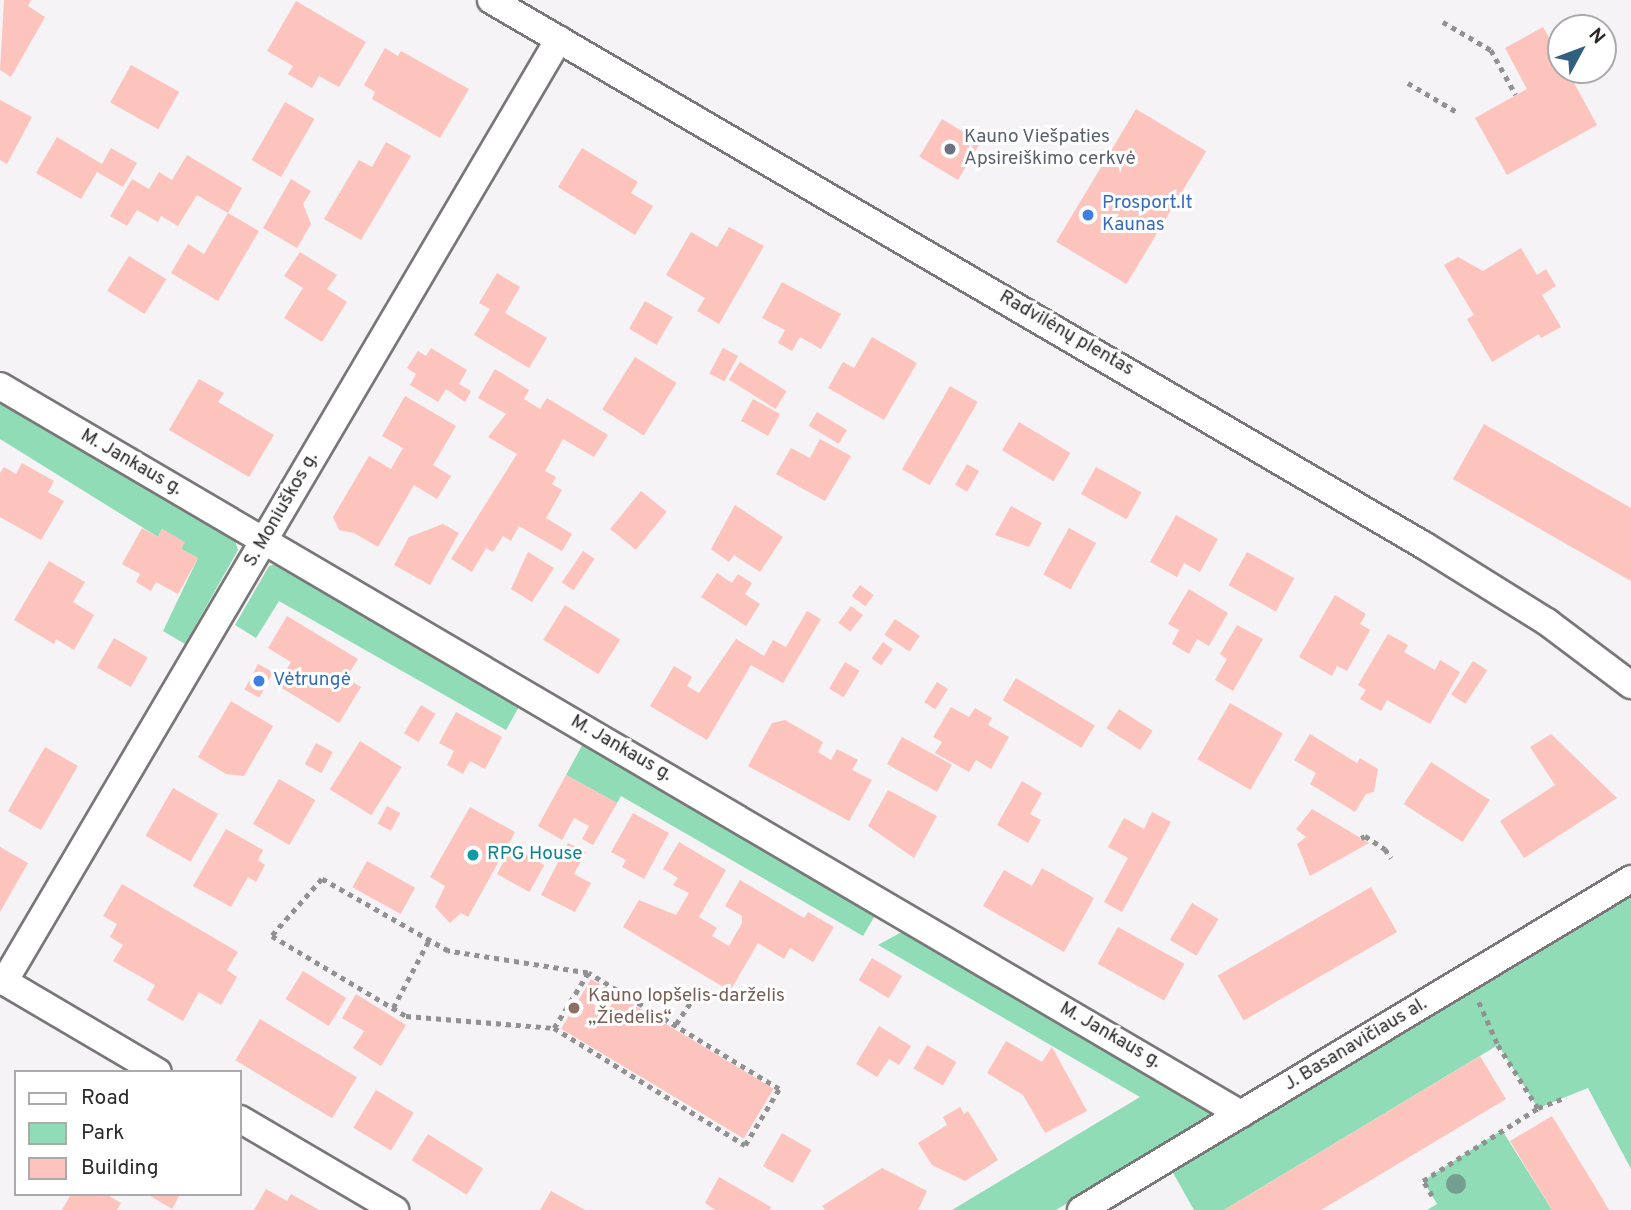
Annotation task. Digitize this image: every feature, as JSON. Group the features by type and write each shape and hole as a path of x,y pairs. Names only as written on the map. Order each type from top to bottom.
{"street":[{"name":"Radvilėnų plentas","path":"491,0 1425,546 1547,622 1631,685"},
{"name":"S. Moniuškos g.","path":"2,980 559,39"},
{"name":"M. Jankaus g.","path":"0,386 1241,1114"},
{"name":"J. Basanavičiaus al.","path":"1081,1210 1631,879"},
{"path":"2,980 155,1070"},
{"path":"242,1120 394,1210"}],"path":[{"path":"1443,22 1491,50 1516,95"},
{"path":"1408,83 1457,112"},
{"path":"1361,838 1365,836 1385,849 1391,858"},
{"path":"322,879 429,940 448,951 589,973 779,1089 745,1145 554,1028 406,1016 272,936 322,879"},
{"path":"393,1008 429,940"},
{"path":"554,1028 589,973"},
{"path":"1468,978 1498,1045 1538,1108"},
{"path":"676,1024 695,996"},
{"path":"1432,1196 1423,1181 1538,1108 1566,1097"}],"green space":[{"path":"0,398 234,537 238,550 185,644 163,631 198,558 181,549 184,542 162,529 158,537 0,439"},
{"path":"283,562 521,703 506,730 279,601 256,638 235,625 269,566"},
{"path":"585,740 877,912 863,936 621,796 617,803 566,775"},
{"path":"1631,893 1631,1169 1588,1088 1538,1108 1498,1045 1224,1210 1194,1210 1172,1171"},
{"path":"907,929 1212,1110 1212,1114 1056,1210 952,1210 1140,1097 878,945"},
{"path":"1502,1130 1552,1210 1427,1210 1437,1204 1423,1181"}],"building":[{"path":"4,0 31,0 28,6 45,17 11,77 0,70"},
{"path":"296,1 366,42 339,87 319,76 312,88 288,74 293,66 267,51"},
{"path":"1543,27 1547,34 1547,84 1575,84 1597,125 1507,175 1475,118 1527,89 1505,48"},
{"path":"385,48 398,56 401,51 469,89 440,138 372,99 375,92 364,85"},
{"path":"131,65 179,92 158,129 110,103"},
{"path":"0,100 32,117 7,164 0,160"},
{"path":"285,102 314,119 281,177 252,160"},
{"path":"1136,109 1206,151 1126,284 1056,242"},
{"name":"Kauno Viešpaties Apsireiškimo cerkvė","path":"942,119 981,142 958,180 919,157"},
{"path":"57,137 102,164 111,148 137,163 123,187 97,172 81,199 36,173"},
{"path":"386,142 411,156 361,240 324,219 359,160 372,167"},
{"path":"582,148 638,182 631,193 653,206 635,235 558,187"},
{"path":"187,155 242,188 228,213 197,195 178,226 161,216 158,222 137,210 127,226 110,216 132,179 149,189 159,172 172,180"},
{"path":"291,179 311,191 303,204 311,224 297,248 263,228"},
{"path":"228,213 259,231 218,301 171,273 188,244 204,254"},
{"path":"729,227 764,246 719,324 697,311 705,298 666,275 691,232 717,247"},
{"path":"1521,248 1537,275 1546,269 1556,286 1542,295 1561,327 1541,338 1539,334 1492,362 1467,319 1474,315 1444,265 1458,257 1483,271"},
{"path":"300,252 337,275 327,289 347,302 322,342 284,318 303,288 284,276"},
{"path":"129,256 166,279 145,314 107,291"},
{"path":"497,273 520,287 505,313 547,338 529,368 474,335 490,309 479,303"},
{"path":"782,282 841,314 821,349 800,337 792,351 778,343 785,330 762,318"},
{"path":"645,301 673,317 657,345 629,329"},
{"path":"872,337 917,363 884,420 828,388 843,362 854,368"},
{"path":"431,348 467,370 459,384 471,391 465,402 446,389 438,402 410,385 416,374 407,368 418,351 426,356"},
{"path":"723,348 738,356 724,382 709,374"},
{"path":"635,357 677,383 644,436 602,410"},
{"path":"740,362 787,391 776,409 729,380"},
{"path":"495,369 529,390 524,399 540,409 547,398 608,435 594,457 563,439 545,471 556,477 552,484 562,490 546,518 572,534 562,551 519,526 511,541 503,536 493,552 486,548 472,572 451,559 517,454 488,437 506,414 478,398"},
{"path":"199,379 224,393 218,402 274,435 249,477 169,430"},
{"path":"950,386 978,402 930,485 902,469"},
{"path":"405,396 456,426 433,465 451,476 437,499 414,485 378,547 354,533 339,530 333,517 369,456 391,469 403,448 382,436"},
{"path":"753,399 780,414 768,436 741,421"},
{"path":"817,412 847,430 839,444 809,426"},
{"path":"1019,422 1070,453 1053,481 1002,450"},
{"path":"1484,424 1631,508 1631,581 1453,479"},
{"path":"820,439 851,456 825,501 776,474 791,448 810,458"},
{"path":"22,463 54,481 48,492 64,501 41,540 0,517 0,473 4,467 16,474"},
{"path":"967,464 979,471 967,492 955,485"},
{"path":"1096,467 1141,492 1126,519 1081,494"},
{"path":"641,491 667,512 636,550 610,529"},
{"path":"735,505 783,537 760,572 734,555 729,562 711,549"},
{"path":"1011,506 1042,523 1029,547 995,535"},
{"path":"1176,515 1218,539 1200,572 1184,563 1177,577 1150,562"},
{"path":"443,524 459,533 430,585 394,565 409,537"},
{"path":"142,528 158,537 162,529 185,542 181,549 198,558 178,594 156,582 151,591 136,582 140,574 122,564"},
{"path":"1069,528 1096,543 1070,589 1043,574"},
{"path":"583,551 595,559 573,590 562,583"},
{"path":"528,552 554,568 532,602 511,589"},
{"path":"1247,552 1294,578 1276,611 1229,585"},
{"path":"49,561 85,582 73,602 94,615 74,650 56,639 54,644 14,620"},
{"path":"717,573 732,583 738,574 752,583 745,594 760,604 746,626 701,597"},
{"path":"860,585 874,595 866,606 852,596"},
{"path":"1189,589 1228,613 1209,646 1197,639 1189,654 1172,644 1179,630 1168,624"},
{"path":"1335,595 1366,614 1360,624 1370,630 1347,671 1337,666 1332,676 1299,657"},
{"path":"565,605 620,639 598,674 543,640"},
{"path":"851,606 863,615 850,632 838,623"},
{"path":"807,611 821,619 783,683 751,665 707,740 650,706 674,666 692,677 687,686 699,693 736,639 764,656 773,640 786,647"},
{"path":"287,616 358,659 346,678 361,687 339,723 277,685 291,662 268,648"},
{"path":"895,619 920,636 909,652 884,635"},
{"path":"1237,625 1263,639 1233,691 1215,680 1227,659 1220,654"},
{"path":"1388,634 1408,645 1404,652 1435,670 1440,660 1460,672 1430,724 1387,700 1381,711 1360,699 1366,690 1358,685"},
{"path":"114,638 148,658 131,687 97,667"},
{"path":"883,642 893,649 881,665 872,658"},
{"path":"1473,661 1487,670 1465,704 1451,695"},
{"path":"845,662 860,671 844,697 829,689"},
{"name":"Vėtrungė","path":"258,664 273,672 259,698 244,690"},
{"path":"1016,678 1095,725 1081,748 1003,700"},
{"path":"937,682 948,689 935,709 924,702"},
{"path":"231,701 273,726 244,776 226,774 198,757"},
{"path":"1230,703 1283,733 1250,790 1198,759"},
{"path":"421,705 436,714 419,742 404,733"},
{"path":"951,707 969,717 975,708 992,718 988,725 1009,737 991,769 976,760 969,772 935,753 942,742 933,737"},
{"path":"1119,709 1153,731 1140,750 1106,728"},
{"path":"456,712 502,737 485,769 470,761 463,774 447,765 454,751 439,743"},
{"path":"785,720 823,742 818,752 831,760 837,749 858,760 852,770 872,780 849,821 748,766 772,723"},
{"path":"1310,734 1357,763 1360,758 1378,769 1374,792 1366,794 1355,812 1310,784 1316,773 1294,760"},
{"path":"1551,734 1617,798 1524,858 1500,821 1555,785 1530,747"},
{"path":"902,737 952,765 937,792 887,764"},
{"path":"360,741 402,767 371,815 330,789"},
{"path":"316,743 333,752 322,773 305,764"},
{"path":"45,747 78,766 41,830 8,811"},
{"path":"1431,762 1490,800 1462,842 1404,804"},
{"path":"566,775 617,803 593,845 582,839 589,826 574,818 562,840 538,826"},
{"path":"279,779 315,800 289,845 253,824"},
{"path":"1022,781 1042,793 1030,814 1041,820 1028,843 997,825"},
{"path":"173,788 218,814 191,862 146,836"},
{"path":"888,790 937,816 914,858 868,826"},
{"path":"387,806 400,813 391,831 378,824"},
{"name":"RPG House","path":"470,807 515,832 468,917 461,913 450,923 435,907 445,886 430,877"},
{"path":"1312,809 1369,843 1310,876 1297,844 1306,837 1296,829"},
{"path":"1152,812 1171,822 1122,912 1104,902 1128,858 1108,847 1124,818 1144,829"},
{"path":"633,813 669,833 644,879 622,867 626,860 611,852"},
{"path":"226,829 263,850 258,860 265,865 256,882 248,877 231,907 193,886"},
{"path":"679,842 726,870 699,917 717,928 712,936 729,946 742,923 742,916 725,906 740,880 804,918 808,912 834,927 813,962 790,948 784,959 758,943 730,991 623,927 639,900 676,915 689,893 673,885 678,878 663,869"},
{"path":"568,843 586,852 574,874 591,883 575,912 541,895"},
{"path":"0,847 28,863 0,912"},
{"path":"512,847 544,865 529,892 497,874"},
{"path":"367,861 415,888 401,914 352,887"},
{"path":"1042,868 1094,898 1064,952 983,906 1004,870 1032,886"},
{"path":"122,884 238,952 227,970 237,977 221,1005 199,992 183,1021 147,1000 155,985 113,961 123,945 110,937 117,924 103,916"},
{"path":"1371,887 1397,932 1244,1021 1218,975"},
{"path":"1192,903 1219,919 1196,956 1170,940"},
{"path":"1118,927 1184,964 1164,1001 1098,964"},
{"path":"872,958 902,976 889,998 859,980"},
{"path":"303,971 346,998 329,1026 286,999"},
{"path":"591,979 774,1089 744,1138 561,1029"},
{"path":"356,994 406,1025 381,1066 353,1048 364,1031 342,1018"},
{"path":"260,1019 357,1077 332,1118 235,1060"},
{"path":"879,1026 911,1046 899,1065 889,1059 877,1077 856,1064"},
{"path":"1006,1041 1042,1062 1052,1047 1087,1111 1045,1133 1023,1095 987,1073"},
{"path":"927,1045 956,1062 943,1085 914,1068"},
{"path":"1480,1056 1506,1099 1321,1210 1224,1210"},
{"path":"376,1090 414,1113 391,1150 353,1128"},
{"path":"960,1107 964,1114 968,1111 998,1160 965,1181 932,1165 918,1143 947,1125 943,1117"},
{"path":"1552,1116 1609,1210 1552,1210 1510,1141"},
{"path":"782,1133 811,1150 792,1183 763,1166"},
{"path":"428,1134 483,1168 467,1195 412,1160"},
{"path":"882,1168 927,1191 918,1210 825,1210 822,1206"},
{"path":"719,1177 771,1207 770,1210 715,1210 705,1203"},
{"path":"266,1189 287,1201 291,1194 319,1210 254,1210"},
{"path":"551,1191 585,1210 540,1210"},
{"path":"70,1196 109,1196 121,1203 117,1210 62,1210"},
{"path":"150,1196 179,1196 172,1209"}],"place":[{"name":"Kauno Viešpaties Apsireiškimo cerkvė","path":"950,149"},
{"name":"Prosport.lt Kaunas","path":"1088,215"},
{"name":"Vėtrungė","path":"259,681"},
{"name":"RPG House","path":"473,855"},
{"name":"Kauno lopšelis-darželis „Žiedelis“","path":"574,1008"}]}
